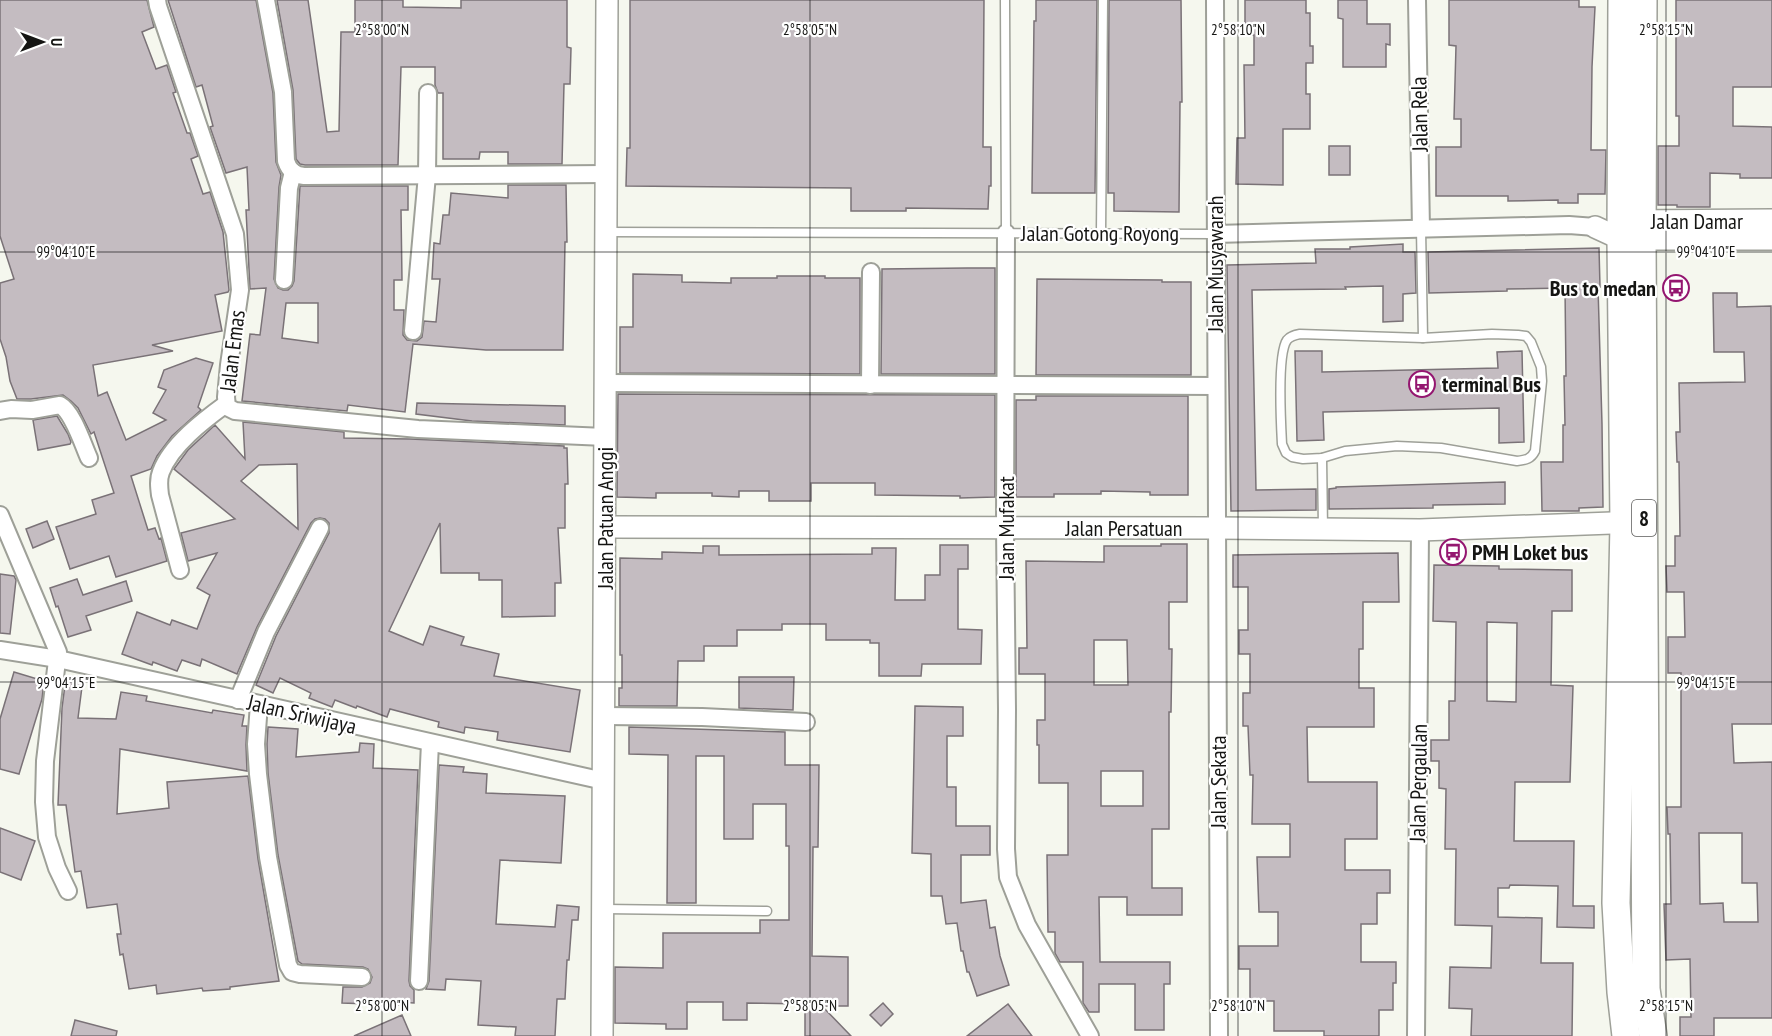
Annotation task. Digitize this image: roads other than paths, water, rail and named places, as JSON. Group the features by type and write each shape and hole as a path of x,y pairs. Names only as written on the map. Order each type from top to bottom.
{"highway":[{"name":"8","path":"1622,0 1632,230 1634,523 1646,989 1653,1036"},
{"name":"8","path":"1632,230 1642,0"},
{"name":"8","path":"1626,1036 1616,903 1634,523"}],"street":[{"name":"Jalan Emas","path":"157,0 235,234 240,290 229,365 227,407 235,411 418,429 605,437"},
{"path":"266,0 283,92 286,161 293,172 304,176 606,174"},
{"name":"Jalan Patuan Anggi","path":"603,1036 607,0"},
{"name":"Jalan Musyawarah","path":"1215,0 1217,528"},
{"name":"Jalan Rela","path":"1417,0 1421,229"},
{"path":"413,331 427,175 428,93"},
{"path":"284,280 289,188 293,172"},
{"name":"Jalan Damar","path":"1632,230 1772,220"},
{"name":"Jalan Gotong Royong","path":"1215,234 1569,225 1632,230"},
{"name":"Jalan Damar","path":"1632,230 1772,239"},
{"name":"Jalan Mufakat","path":"1006,233 1005,528 1008,877 1028,926 1090,1036"},
{"path":"870,385 871,272"},
{"path":"605,382 1216,386"},
{"path":"180,570 160,495 161,471 170,456 197,424 226,404"},
{"path":"0,411 32,410 60,405 64,407 70,415 89,458"},
{"path":"0,515 56,645 58,659 45,761 44,802 47,837 57,868 68,891"},
{"name":"Jalan Persatuan","path":"605,527 1420,530 1634,523"},
{"path":"238,700 266,632 320,528"},
{"name":"Jalan Sekata","path":"1217,528 1220,1036"},
{"name":"Jalan Pergaulan","path":"1416,1036 1420,530"},
{"name":"Jalan Sriwijaya","path":"0,650 58,659 604,781"},
{"path":"259,704 256,744 258,774 268,857 288,965 294,973 362,977"},
{"path":"604,716 702,717 806,722"},
{"path":"419,981 430,743"}],"lane":[{"name":"Jalan Mufakat","path":"1005,0 1006,233"},
{"path":"1101,233 1103,0"},
{"path":"1421,229 1424,338"},
{"name":"Jalan Gotong Royong","path":"606,232 1215,234"},
{"path":"1300,334 1424,338 1492,334 1526,336 1531,342 1541,367 1542,381 1535,451 1532,456 1527,460 1516,461 1441,448 1397,446 1345,451 1322,459 1303,459 1286,453 1282,444 1282,363 1287,341 1293,336 1300,334"},
{"path":"1322,459 1323,530"},
{"path":"603,909 767,911"}],"place":[{"name":"Bus to medan","path":"1676,288"},
{"name":"terminal Bus","path":"1422,384"},
{"name":"PMH Loket bus","path":"1453,552"}]}
